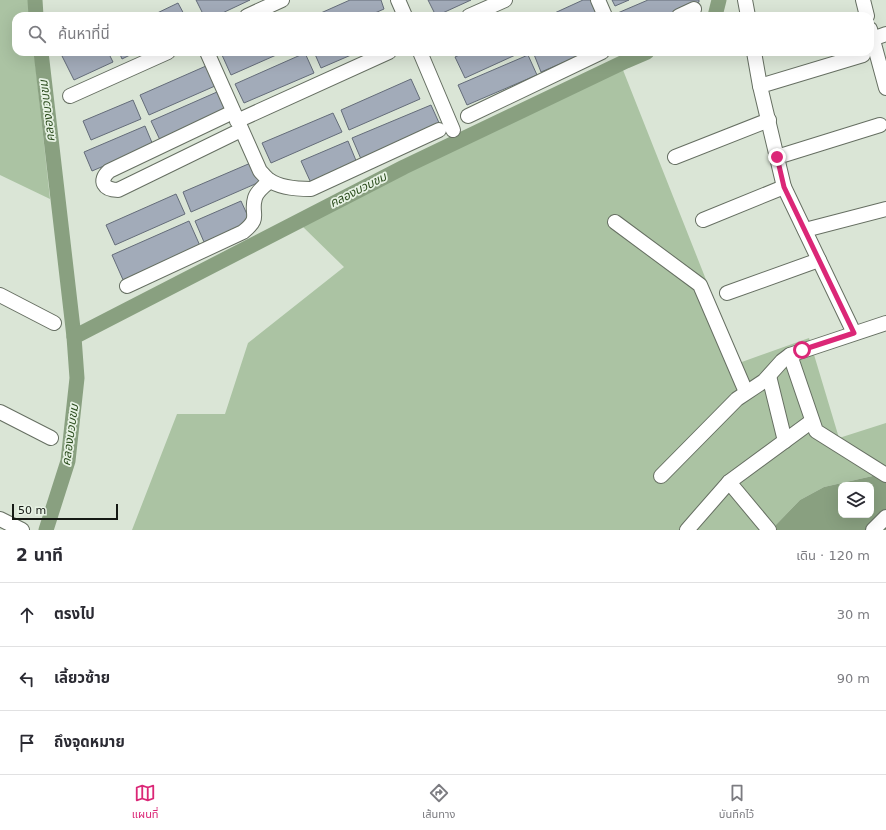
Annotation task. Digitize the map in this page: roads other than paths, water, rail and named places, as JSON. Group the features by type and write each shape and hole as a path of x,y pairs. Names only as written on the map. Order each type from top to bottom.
{"street":[{"path":"256,12 282,0"},
{"path":"398,0 403,12"},
{"path":"478,12 504,0"},
{"path":"598,0 603,12"},
{"path":"746,0 748,12"},
{"path":"863,0 866,12"},
{"path":"688,12 694,9"},
{"path":"874,34 886,34"},
{"path":"874,45 886,88"},
{"path":"70,96 159,56"},
{"path":"209,56 260,171 270,181 280,185 301,189 311,189 439,130"},
{"path":"237,121 118,190 110,190 106,187 103,181 105,175 109,171 237,121 380,56"},
{"path":"422,56 453,130"},
{"path":"468,116 594,56"},
{"path":"755,56 760,86 784,187 854,333"},
{"path":"760,86 863,56"},
{"path":"675,157 768,120"},
{"path":"777,157 880,125"},
{"path":"127,286 243,232 251,226 254,221 255,197 258,192 270,181"},
{"path":"703,220 784,187"},
{"path":"805,230 886,209"},
{"path":"615,222 700,285 746,392"},
{"path":"727,293 819,260"},
{"path":"0,295 54,323"},
{"path":"660,476 737,399 764,381 782,361 790,355 886,323"},
{"path":"790,355 816,431 880,465 886,475"},
{"path":"769,376 785,441"},
{"path":"0,412 51,438"},
{"path":"686,530 730,482 812,421"},
{"path":"730,482 769,530"},
{"path":"873,530 886,518"},
{"path":"0,519 22,530"}],"waterway":[{"name":"คลองบวบขม","path":"35,0 36,12"},
{"name":"คลองบวบขม","path":"716,12 719,0"},
{"name":"คลองบวบขม","path":"41,56 74,337"},
{"name":"คลองบวบขม","path":"46,530 68,461 77,378 74,337 404,167 638,56"}]}
